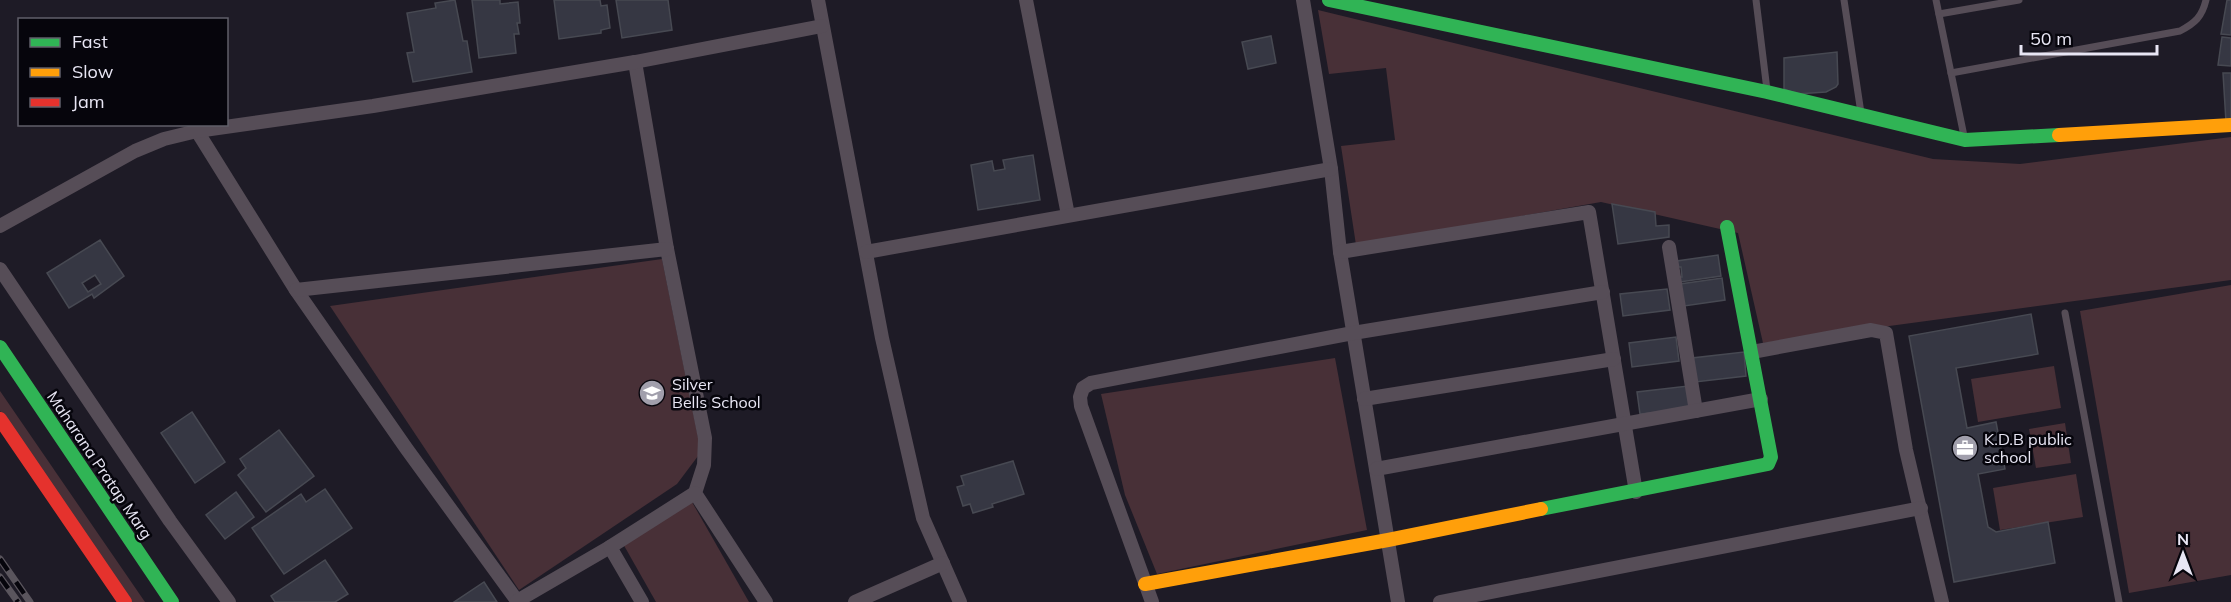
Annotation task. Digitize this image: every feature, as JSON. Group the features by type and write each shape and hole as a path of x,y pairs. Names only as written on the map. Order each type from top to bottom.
{"street":[{"path":"818,0 882,338 923,518 960,602"},
{"path":"1026,0 1068,215"},
{"path":"1304,0 1331,169 1340,252 1398,602"},
{"path":"1329,0 1767,92 1965,140 2231,125"},
{"path":"0,226 135,151 164,139 197,131 373,106 635,62 822,26"},
{"path":"197,131 296,290 406,448 518,601 696,493 704,465 705,438 667,249 635,62"},
{"path":"866,252 1331,169"},
{"path":"1340,252 1589,212 1636,492"},
{"path":"1144,584 1388,540 1768,464 1771,457 1761,399 1727,227"},
{"path":"1670,247 1696,411"},
{"path":"296,290 667,249"},
{"path":"0,269 170,521 229,602"},
{"path":"1152,602 1081,406 1080,397 1083,388 1091,383 1353,333 1603,292"},
{"path":"1752,352 1871,330 1886,333 1906,450 1942,602"},
{"name":"Maharana Pratap Marg","path":"0,347 172,602"},
{"path":"1364,399 1614,359"},
{"path":"1376,469 1761,399"},
{"path":"0,419 125,602"},
{"path":"696,493 766,602"},
{"path":"1440,602 1921,508"},
{"path":"610,547 642,602"},
{"path":"855,602 943,563"}],"lane":[{"path":"1756,0 1767,92"},
{"path":"1844,0 1861,114"},
{"path":"1936,0 1965,140"},
{"path":"1939,14 2019,0"},
{"path":"1951,73 2180,30 2196,22 2204,9 2206,0"},
{"path":"2065,313 2119,602"}],"shaded area":[{"path":"1318,10 1933,159 2020,164 2231,137 2231,280 1763,343 1738,233 1601,202 1356,245 1341,146 1395,140 1386,68 1329,74"},
{"path":"662,259 701,452 677,484 519,590 330,306"},
{"path":"2231,285 2231,575 2129,593 2080,311"},
{"path":"1335,358 1367,530 1157,574 1125,495 1101,394"},
{"path":"2054,366 2061,408 1978,422 1971,379"},
{"path":"0,391 145,602 132,602 0,411"},
{"path":"2065,423 2071,463 2036,468 2029,429"},
{"path":"2076,474 2083,517 2000,530 1993,488"},
{"path":"692,502 749,602 656,602 622,542"}],"building":[{"path":"455,0 463,41 467,41 472,72 413,82 407,53 414,52 407,13 436,8 435,3"},
{"path":"472,0 500,0 500,4 518,2 520,23 517,23 519,34 514,34 516,53 479,58"},
{"path":"554,0 600,0 601,6 607,5 610,28 601,30 601,33 559,39"},
{"path":"616,0 668,0 672,30 622,38"},
{"path":"2227,0 2231,0 2231,35 2221,34"},
{"path":"1271,36 1276,63 1248,69 1242,42"},
{"path":"2222,37 2231,38 2231,66 2218,65"},
{"path":"1837,52 1838,84 1836,87 1826,92 1797,94 1784,89 1784,58"},
{"path":"2223,73 2231,73 2231,122 2226,122"},
{"path":"1033,155 1040,200 978,210 971,165 992,161 994,171 1005,169 1003,160"},
{"path":"1612,204 1655,212 1656,226 1669,225 1669,237 1618,244"},
{"path":"100,240 124,276 94,298 92,294 69,308 47,273","holes":["95,275 101,284 88,292 82,283"]},
{"path":"1718,255 1721,276 1680,282 1681,267 1678,267 1677,261"},
{"path":"1722,278 1725,300 1684,306 1680,284"},
{"path":"1667,289 1670,310 1623,316 1620,294"},
{"name":"K.D.B public school","path":"2031,314 2038,354 1956,368 1967,428 1996,422 2005,469 1978,474 1988,527 1996,532 2048,522 2055,563 1954,582 1909,336"},
{"path":"1676,337 1679,361 1632,367 1629,343"},
{"path":"1744,352 1746,376 1695,382 1692,358"},
{"path":"1688,386 1690,409 1640,414 1637,392"},
{"path":"192,412 225,462 195,483 161,433"},
{"path":"279,430 314,476 266,512 238,475 246,468 240,459"},
{"path":"1013,461 1024,494 992,504 993,507 973,513 970,504 963,506 957,487 964,485 961,476"},
{"path":"325,489 352,528 284,574 252,528 301,494 306,502"},
{"path":"236,492 254,517 225,539 206,515"},
{"path":"325,560 348,594 335,602 275,602 271,596"},
{"path":"484,582 497,602 454,602"}],"railway":[{"path":"0,559 30,602"},
{"path":"0,577 18,602"}],"traffic: fast":[{"path":"1329,0 1767,92 1965,140 2059,135"},
{"path":"1541,509 1768,464 1771,457 1727,227"},
{"path":"0,347 172,602"}],"traffic: slow":[{"path":"2059,135 2231,125"},
{"path":"1145,584 1388,540 1541,509"}],"traffic: jam":[{"path":"0,419 125,602"}],"place":[{"name":"Silver Bells School","path":"652,393"},
{"name":"K.D.B public school","path":"1965,448"}]}
